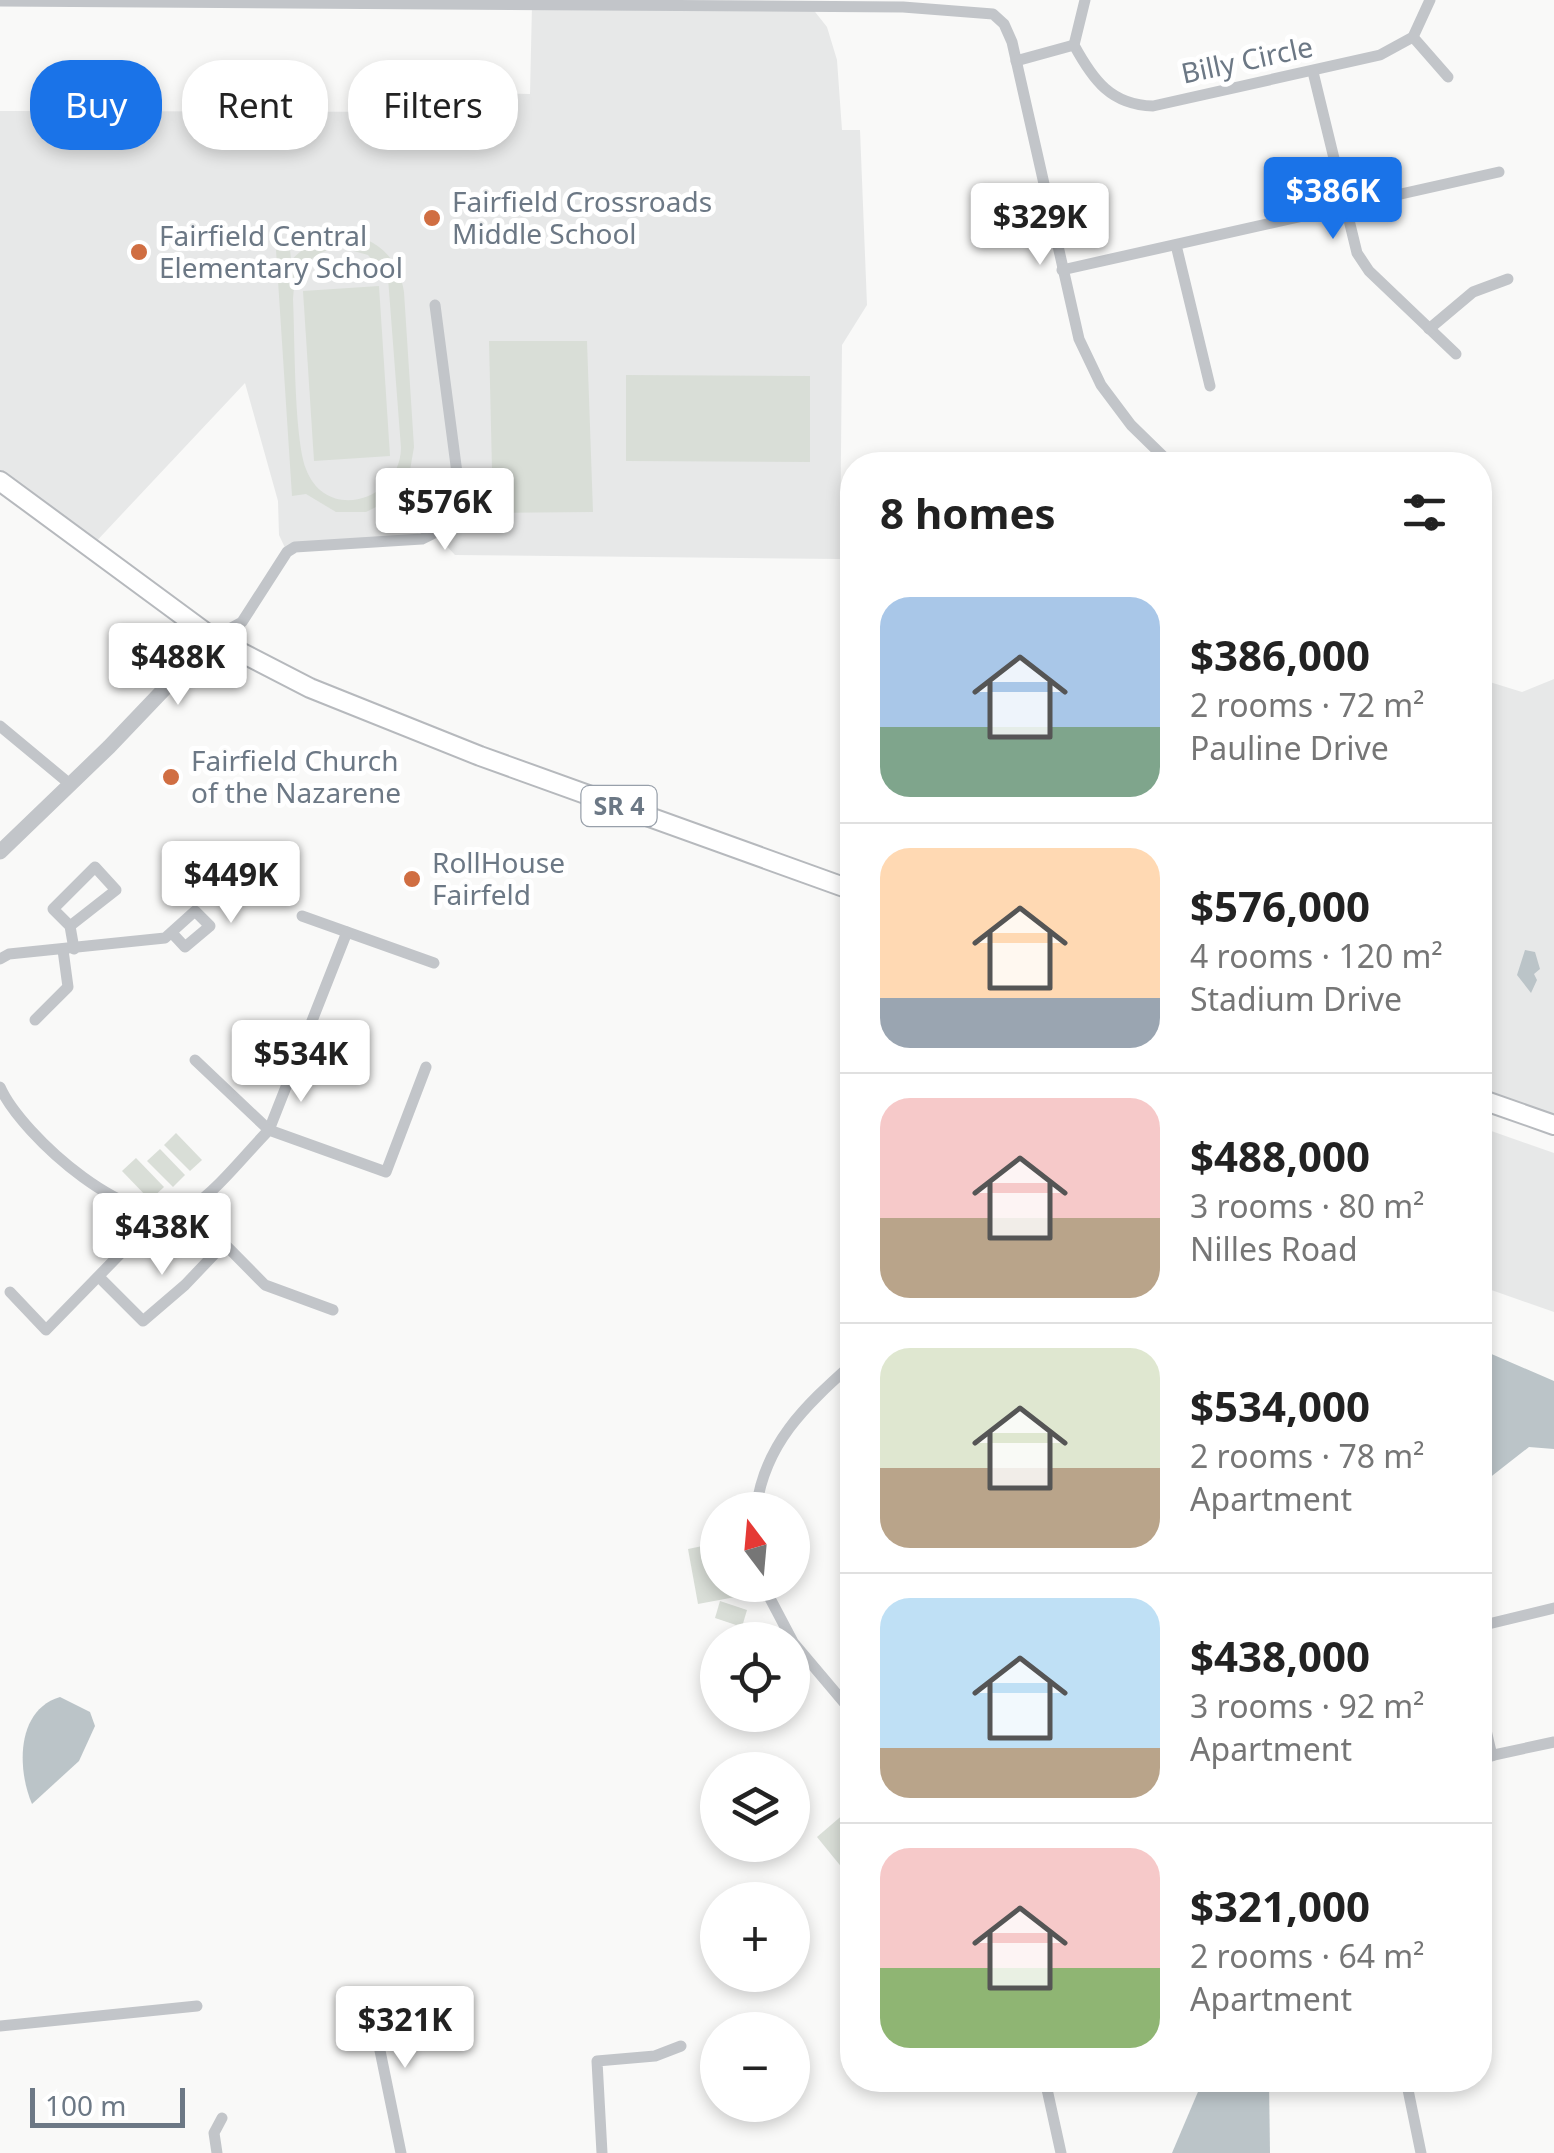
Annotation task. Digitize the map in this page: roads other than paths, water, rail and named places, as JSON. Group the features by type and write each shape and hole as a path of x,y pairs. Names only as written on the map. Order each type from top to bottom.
{"main road":[{"name":"SR 4","path":"0,482 213,638 361,711 840,886"},
{"path":"1492,1104 1554,1125"}],"street":[{"path":"1016,60 1074,45 1085,0"},
{"path":"1430,0 1414,37 1448,77"},
{"path":"0,1 903,4 992,14 1004,24 1016,60 1079,339 1100,385 1131,426 1158,452"},
{"name":"Billy Circle","path":"1074,45 1108,94 1129,106 1153,106 1380,55 1414,37"},
{"path":"1313,72 1357,254 1369,272 1456,354"},
{"path":"1062,270 1499,172"},
{"path":"1176,244 1210,386"},
{"path":"1429,329 1473,292 1508,279"},
{"path":"0,852 71,785 213,638 242,622 287,552 295,546 422,539 450,525 460,496 435,305"},
{"path":"0,726 71,785"},
{"path":"35,1020 68,986 70,926 116,890 95,867 54,909 70,926"},
{"path":"302,916 434,963"},
{"path":"0,1087 4,1110 55,1159 84,1180 160,1212 190,1208 269,1130 347,932"},
{"path":"0,959 9,954 68,950 172,933"},
{"path":"195,1060 269,1130 386,1172 426,1067"},
{"path":"190,1208 266,1285 333,1310"},
{"path":"10,1292 46,1330 160,1212"},
{"path":"99,1277 143,1322 185,1286 224,1244"},
{"path":"759,1492 785,1429 840,1376"},
{"path":"1492,1623 1554,1608"},
{"path":"810,1662 840,1698"},
{"path":"1492,1756 1553,1745"},
{"path":"369,1997 401,2153"},
{"path":"0,2026 197,2006"},
{"path":"602,2153 597,2061 656,2056 681,2046"},
{"path":"1048,2092 1062,2153"},
{"path":"1409,2092 1422,2153"},
{"path":"217,2153 214,2133 222,2118"}],"place":[{"name":"Fairfield Crossroads Middle School","path":"432,218"},
{"name":"Fairfield Central Elementary School","path":"139,252"},
{"name":"Fairfield Church of the Nazarene","path":"171,777"},
{"name":"RollHouse Fairfeld","path":"412,879"}]}
